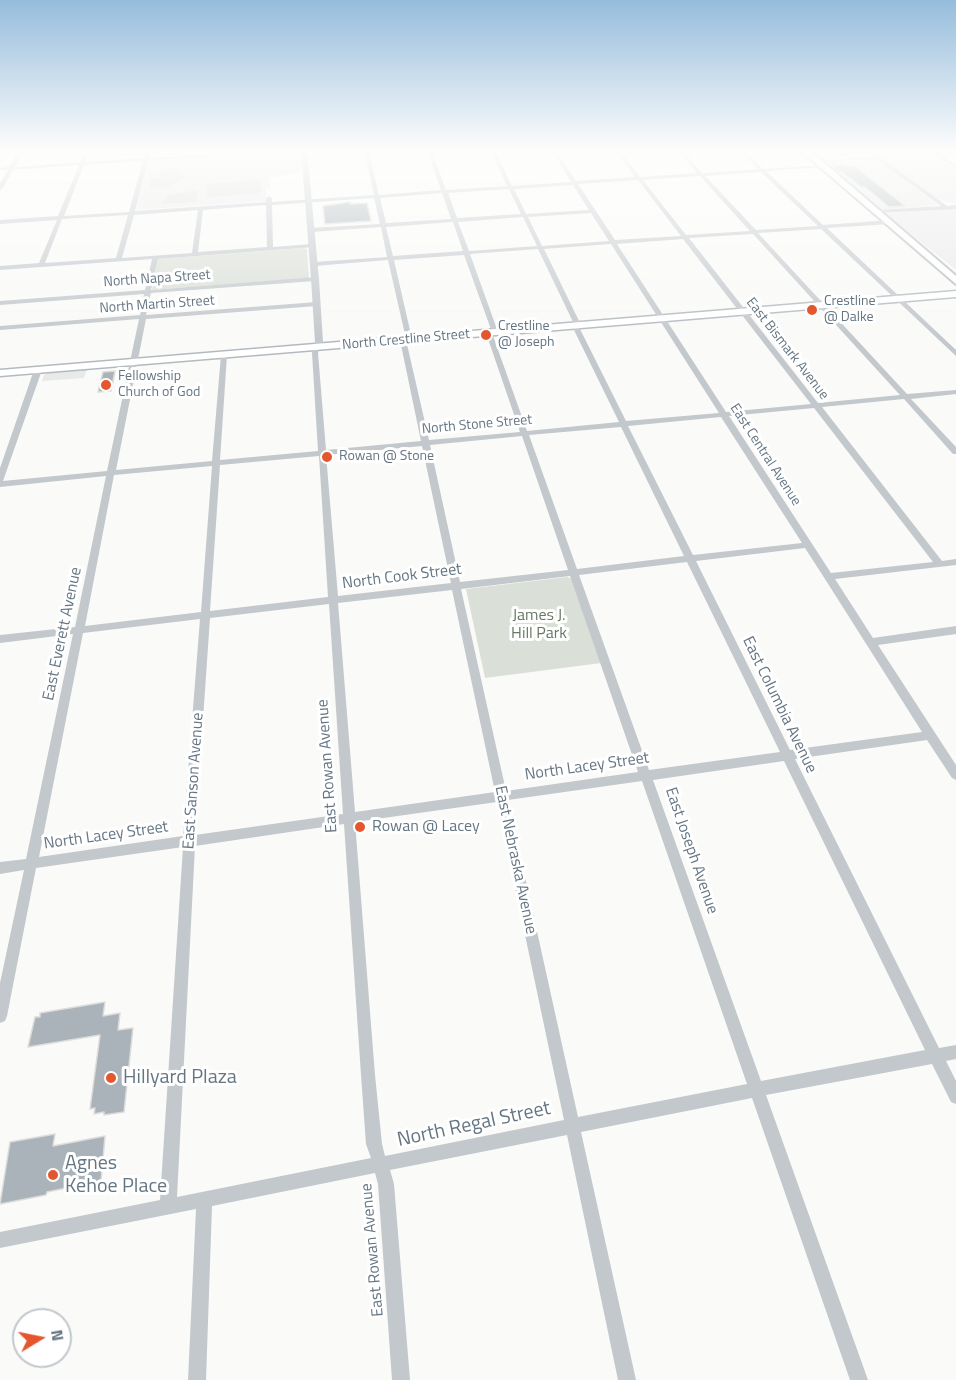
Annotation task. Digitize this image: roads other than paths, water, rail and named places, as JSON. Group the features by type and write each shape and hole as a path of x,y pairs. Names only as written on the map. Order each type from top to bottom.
{"main road":[{"path":"880,213 956,282"},
{"path":"899,230 956,273"},
{"name":"North Crestline Street","path":"0,373 956,294"}],"street":[{"path":"41,265 63,213"},
{"path":"0,222 125,213"},
{"path":"119,259 131,213"},
{"path":"195,254 200,213"},
{"path":"269,213 270,249"},
{"name":"East Rowan Avenue","path":"309,213 319,342 315,353 348,818 374,1144 386,1184 400,1380"},
{"name":"East Nebraska Avenue","path":"381,213 455,586 627,1380"},
{"name":"East Joseph Avenue","path":"452,213 574,573 860,1380"},
{"path":"311,230 552,213"},
{"name":"East Central Avenue","path":"594,213 956,775"},
{"name":"East Bismark Avenue","path":"665,213 940,564"},
{"path":"736,213 956,452"},
{"path":"808,213 956,354"},
{"name":"East Columbia Avenue","path":"525,215 623,425 956,1097"},
{"path":"314,264 890,222"},
{"path":"0,268 312,246"},
{"name":"East Everett Avenue","path":"0,1016 155,257"},
{"name":"North Napa Street","path":"0,303 315,279"},
{"name":"North Martin Street","path":"0,328 317,304"},
{"name":"East Sanson Avenue","path":"168,1207 189,841 224,355"},
{"path":"0,482 38,370"},
{"name":"North Stone Street","path":"0,482 111,474 956,392"},
{"name":"North Cook Street","path":"0,639 807,545"},
{"path":"828,577 956,562"},
{"path":"870,642 956,630"},
{"name":"North Lacey Street","path":"0,868 930,735"},
{"name":"North Regal Street","path":"0,1240 758,1089 956,1052"},
{"path":"197,1380 204,1200"}],"place":[{"name":"Crestline @ Dalke","path":"812,310"},
{"name":"Crestline @ Joseph","path":"486,335"},
{"name":"Fellowship Church of God","path":"106,385"},
{"name":"Rowan @ Stone","path":"327,457"},
{"name":"Rowan @ Lacey","path":"360,827"},
{"name":"Hillyard Plaza","path":"111,1078"},
{"name":"Agnes Kehoe Place","path":"53,1175"}],"park label":[{"name":"James J. Hill Park","path":"539,625"}]}
